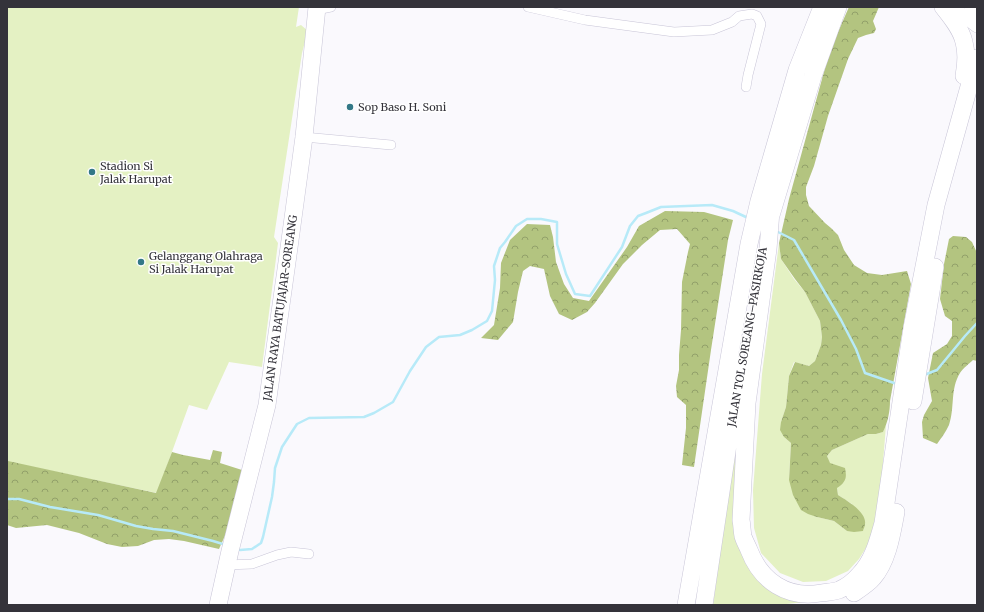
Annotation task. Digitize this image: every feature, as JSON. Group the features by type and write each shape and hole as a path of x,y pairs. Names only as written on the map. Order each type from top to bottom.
{"highway":[{"path":"822,7 798,70 760,246 747,402 741,520 743,537 753,560 767,578 777,586 790,592 813,594 839,590 860,575 870,561 883,522 907,404"},
{"path":"768,207 838,7"},
{"path":"943,7 954,21 962,36 966,58 953,143"},
{"name":"JALAN RAYA BATUJAJAR-SOREANG","path":"218,605 267,405 321,8"},
{"path":"914,355 912,328 936,205 977,58"},
{"path":"809,605 830,602 851,595 873,578 882,564 892,536 914,355 945,208 977,84"},
{"path":"968,117 977,97"},
{"name":"JALAN TOL SOREANG–PASIRKOJA","path":"686,605 760,246"},
{"name":"JALAN TOL SOREANG–PASIRKOJA","path":"704,605 760,246"}],"street":[{"path":"528,7 585,20 674,32 712,30 732,22 739,16 752,14 757,16 761,24 746,87"},
{"path":"952,7 977,26"},
{"path":"971,7 977,12"},
{"path":"304,137 391,145"},
{"path":"230,551 252,564 277,555 291,552 309,554"}],"green space":[{"name":"Gelanggang Olahraga Si Jalak Harupat","path":"7,7 299,7 296,27 301,25 308,31 302,53 274,237 278,243 262,367 229,362 207,410 189,405 157,493 9,462 7,465"},
{"path":"849,7 879,7 873,21 876,29 874,33 858,38 848,59 828,116 814,166 806,187 806,195 809,206 838,235 844,250 854,265 867,273 882,275 907,271 911,284 890,401 890,409 883,432 868,434 832,450 827,456 830,463 845,468 845,480 837,488 838,495 855,507 863,515 865,520 863,531 854,532 847,531 834,521 808,514 801,510 793,495 789,480 791,443 784,437 780,430 786,407 789,376 795,362 809,366 815,361 821,345 822,337 820,321 805,292 781,259 779,243 789,199 830,50"},
{"path":"665,211 704,212 733,220 728,240 694,467 682,465 686,428 686,405 677,397 676,386 679,370 682,282 690,244 677,229 660,230 642,245 623,264 587,312 572,320 559,314 550,296 544,269 530,266 523,271 513,322 498,340 481,338 494,325 500,288 501,263 510,240 527,224 550,225 556,262 564,284 573,298 589,301 627,247 639,226"},
{"path":"953,236 966,237 972,242 977,253 977,361 973,360 966,366 961,371 957,379 951,419 945,433 937,444 923,438 922,422 924,415 932,401 928,378 933,353 947,344 952,336 952,321 945,316 940,299 944,264 949,239"},
{"path":"779,243 781,259 794,279 805,292 820,321 822,337 821,345 815,361 809,366 794,362 789,376 786,407 781,422 784,437 791,443 789,478 817,517 834,521 847,531 852,504 838,495 827,456 832,450 868,434 883,432 886,425 881,488 869,543 859,559 848,571 826,581 803,582 780,573 761,553 754,528 753,490 762,374"},
{"path":"734,446 738,446 740,549 746,564 759,581 806,602 777,605 713,605"},
{"path":"213,450 222,452 220,463 242,470 228,529 219,549 169,539 154,540 138,546 122,547 107,544 79,533 47,525 16,528 7,525 8,461 156,493 172,452 210,460"}],"waterway":[{"path":"236,548 240,550 252,549 261,543 272,497 275,468 282,447 297,424 309,418 364,417 374,413 393,402 410,371 426,347 439,337 460,335 487,321 492,311 495,280 494,266 500,248 516,226 527,219 541,219 557,222 557,244 566,274 575,294 590,296 622,247 630,226 638,216 661,207 712,205 733,211 748,218"},
{"path":"776,231 794,240 841,320 856,349 865,373 897,384"},
{"path":"924,375 937,370 977,323"},
{"path":"7,499 19,499 50,507 98,515 136,526 173,531 226,545"}],"place":[{"name":"Sop Baso H. Soni","path":"350,107"},
{"name":"Stadion Si Jalak Harupat","path":"92,172"},
{"name":"Gelanggang Olahraga Si Jalak Harupat","path":"141,262"}]}
